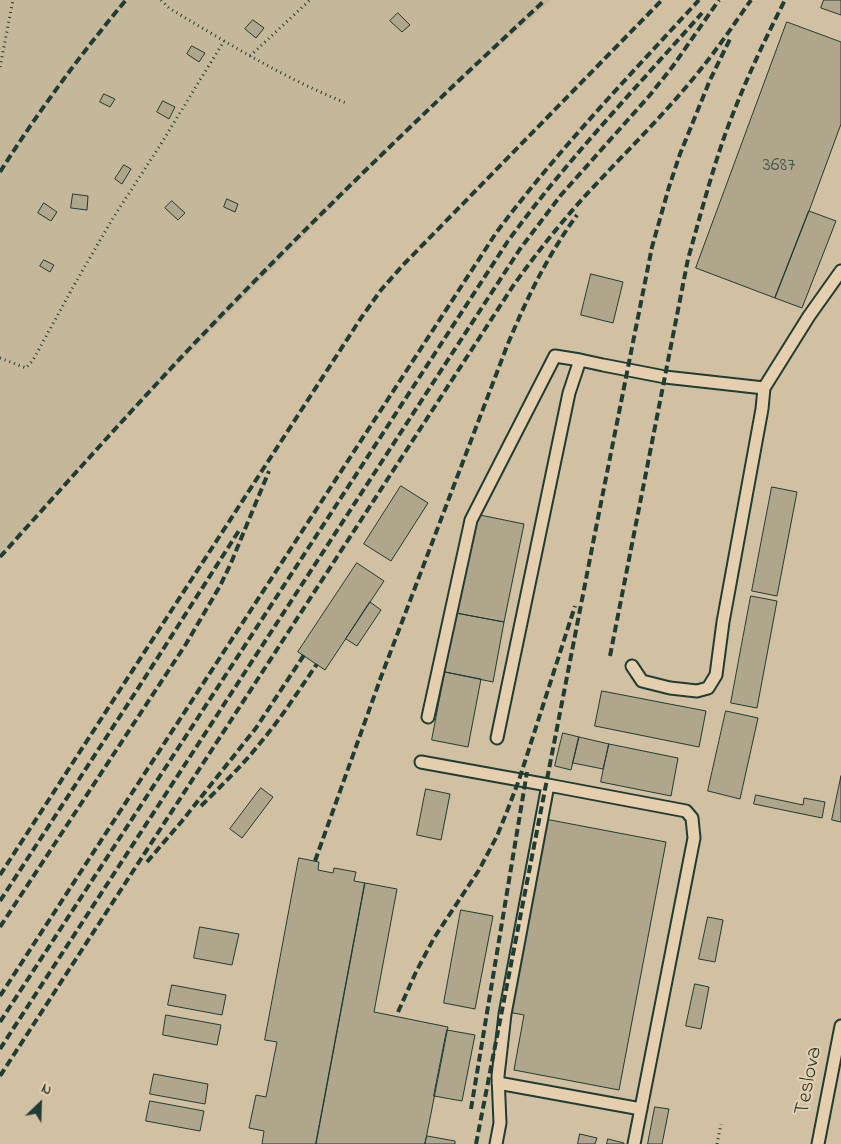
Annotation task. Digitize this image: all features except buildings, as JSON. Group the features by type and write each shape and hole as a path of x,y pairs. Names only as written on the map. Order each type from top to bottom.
{"lane":[{"path":"632,666 642,681 670,688 696,691 708,688 716,675 723,622 762,409 764,388 809,316 841,271"},
{"path":"428,717 471,520 555,356 665,376 764,388"},
{"path":"497,738 569,393 580,360"},
{"path":"421,762 686,812 692,818 694,838 634,1144"},
{"path":"496,1144 500,1123 498,1076 505,1014 548,785"},
{"name":"Teslova","path":"818,1144 841,1026"},
{"path":"498,1083 642,1108"}],"path":[{"path":"0,66 13,0"},
{"path":"160,0 169,8 250,56 314,90 346,103"},
{"path":"250,56 310,0"},
{"path":"0,358 26,368 32,360 109,226 224,41"},
{"path":"717,1144 721,1124"}],"shaded area":[{"path":"0,0 552,0 425,113 99,446 0,558"},
{"path":"552,0 841,0 841,1144 0,1144 0,558 99,446 425,113"}],"railway":[{"path":"0,172 60,84 126,0"},
{"path":"0,557 190,348 276,259 364,171 545,0"},
{"path":"0,875 381,290 404,264 662,0"},
{"path":"0,996 496,233 569,143 699,0"},
{"path":"0,1049 520,249 561,195 650,95 673,66 719,0"},
{"path":"0,1076 513,286 556,229 692,80 751,0"},
{"path":"610,656 688,259 726,132 739,98 785,0"},
{"path":"0,1022 508,241 578,153 702,13"},
{"path":"476,1144 652,247 680,154 710,80 730,39"},
{"path":"315,861 381,677 507,346 538,279 577,215"},
{"path":"0,927 186,644 220,586 269,471"},
{"path":"0,901 240,529"},
{"path":"398,1012 434,938 479,870 497,836 519,780 575,606"},
{"path":"147,862 256,728 304,655"},
{"path":"201,806 232,775 269,733 317,664"},
{"path":"471,1109 527,772"}]}
